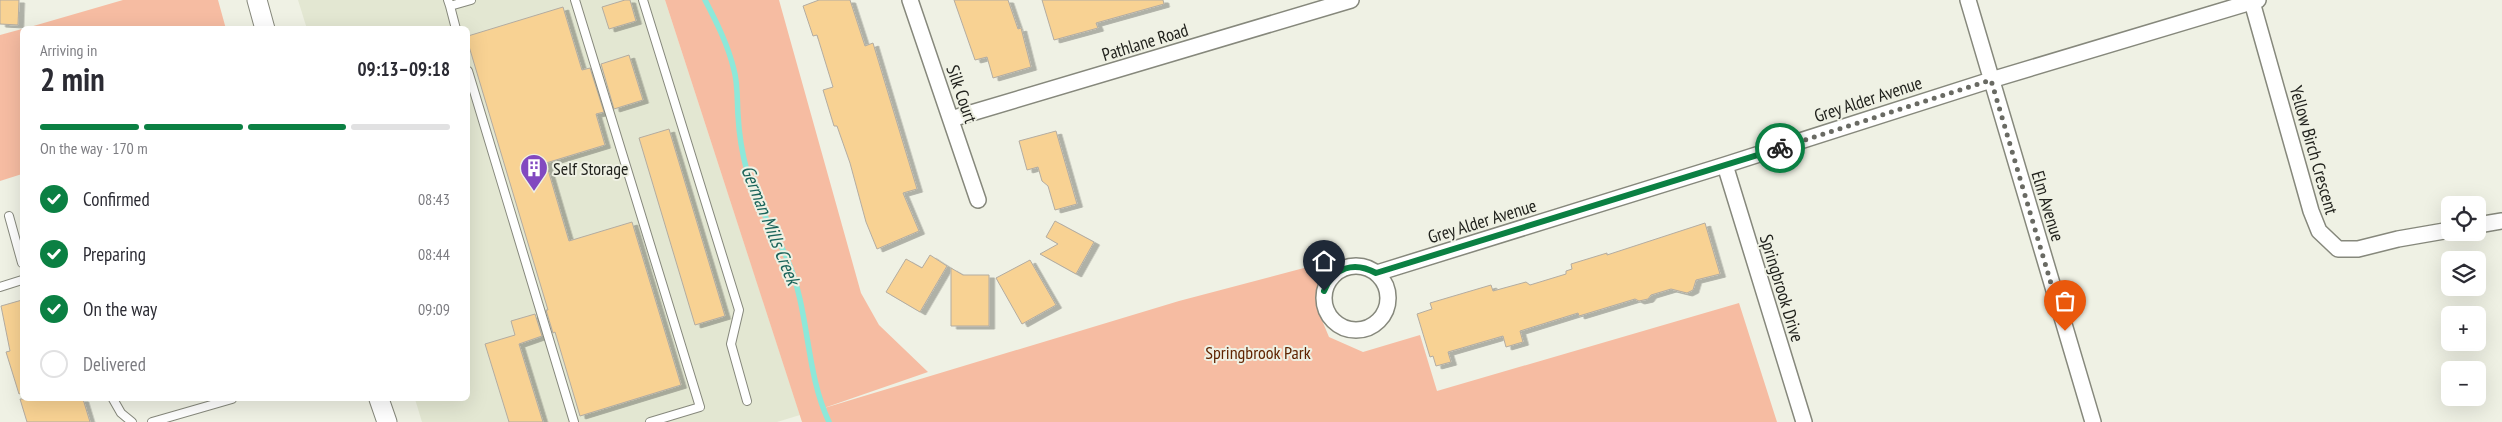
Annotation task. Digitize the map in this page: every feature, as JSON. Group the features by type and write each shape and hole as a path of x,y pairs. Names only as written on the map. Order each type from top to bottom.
{"street":[{"path":"256,0 264,26"},
{"name":"Silk Court","path":"910,0 978,200"},
{"name":"Pathlane Road","path":"951,120 1351,0"},
{"name":"Elm Avenue","path":"1968,0 2093,422"},
{"name":"Grey Alder Avenue","path":"1376,273 1991,80 2255,1"},
{"name":"Yellow Birch Crescent","path":"2255,1 2311,211 2319,231 2338,249 2358,249 2398,239 2441,232"},
{"name":"Springbrook Drive","path":"1725,165 1804,422"},
{"path":"2486,224 2502,221"},
{"path":"1356,266 1367,268 1376,273 1387,288 1389,300 1387,310 1381,320 1372,327 1362,330 1351,330 1332,321 1323,301 1328,281 1335,273 1345,268 1356,266"},
{"path":"380,401 386,422"}],"lane":[{"path":"455,26 449,3 471,0"},
{"path":"575,0 700,406 650,422"},
{"path":"643,0 739,310 731,344 747,401"},
{"path":"470,78 574,422"},
{"path":"9,216 20,256"},
{"path":"0,287 20,281"},
{"path":"114,401 121,412 132,422"},
{"path":"152,422 225,401"}],"shaded area":[{"path":"298,0 665,0 800,415 777,422 422,422 416,401 470,401 470,26 306,26"}],"green space":[{"path":"123,0 218,0 225,26 33,26"},
{"name":"Springbrook Park","path":"665,0 779,0 861,293 879,325 928,372 821,409 1179,301 1319,264 1319,313 1329,337 1363,352 1420,335 1437,391 1739,303 1777,422 802,422"},
{"path":"20,30 20,175 0,181 0,35"}],"building":[{"path":"0,0 19,0 18,25 0,24"},
{"path":"630,0 636,21 609,29 602,7"},
{"path":"819,0 850,0 865,46 873,43 917,189 903,193 919,231 877,249 866,222 850,163 837,126 834,126 823,90 833,87 817,35 813,36 803,6"},
{"path":"954,0 1008,0 1018,29 1021,28 1031,67 993,78 987,57 975,60"},
{"path":"1042,0 1163,0 1164,4 1096,23 1098,28 1054,40"},
{"name":"Self Storage","path":"563,7 582,70 590,68 604,112 596,114 605,145 546,163 569,241 632,222 681,385 580,416 555,332 553,333 546,310 548,310 470,50 470,35"},
{"path":"629,55 643,100 614,109 601,64"},
{"path":"669,129 725,316 695,325 639,138"},
{"path":"1056,131 1077,204 1055,210 1048,186 1042,181 1038,167 1027,170 1019,141"},
{"path":"1055,221 1094,242 1076,274 1040,254 1058,244 1046,237"},
{"path":"1705,223 1720,274 1696,280 1693,290 1687,293 1671,289 1651,295 1648,299 1639,301 1635,299 1579,316 1578,313 1520,331 1523,342 1506,347 1503,336 1448,352 1451,362 1436,366 1433,356 1430,357 1417,314 1432,309 1430,303 1491,285 1493,291 1526,282 1530,285 1566,274 1566,271 1572,269 1571,264 1607,253 1607,255"},
{"path":"930,255 947,266 920,312 886,292 906,259 922,268"},
{"path":"1030,260 1056,305 1022,324 996,278"},
{"path":"951,268 963,275 989,275 989,326 951,326"},
{"path":"20,301 19,394 6,352 10,351 1,306"},
{"path":"535,314 542,336 519,344 543,422 509,422 485,344 515,335 511,321"},
{"path":"21,401 84,401 90,422 27,422"}],"waterway":[{"name":"German Mills Creek","path":"705,0 722,34 732,61 736,81 740,136 750,183 783,250 795,281 816,383 821,403 829,422"}],"way so far":[{"path":"1780,148 1991,80 2065,331"}],"place":[{"name":"Self Storage","path":"534,192"}],"route":[{"path":"1324,291 1328,281 1335,273 1345,268 1356,266 1367,268 1376,273 1780,148"}]}
